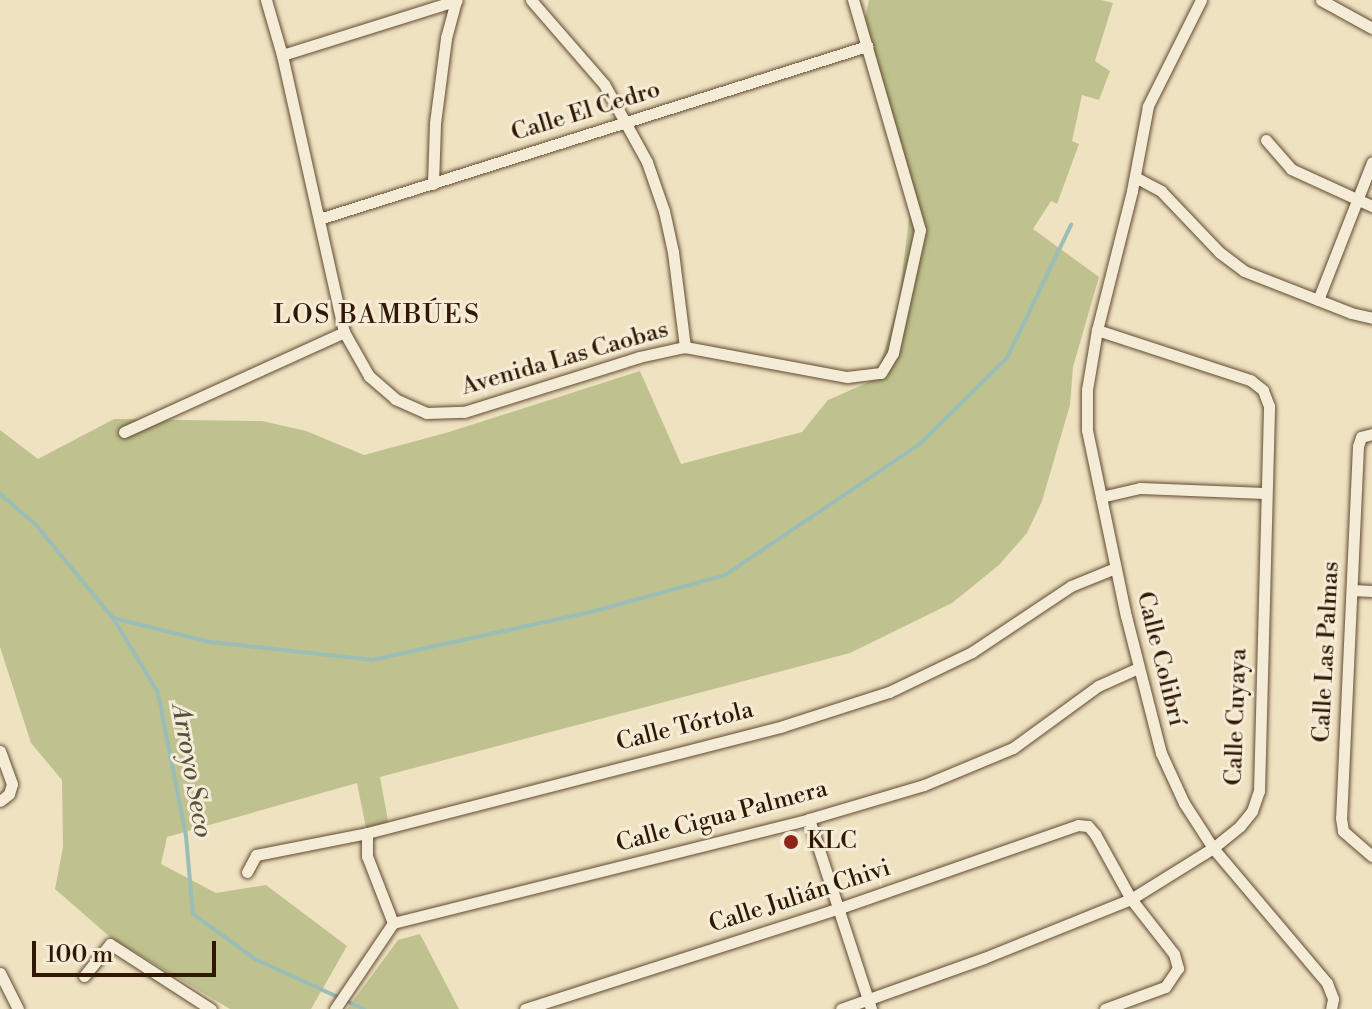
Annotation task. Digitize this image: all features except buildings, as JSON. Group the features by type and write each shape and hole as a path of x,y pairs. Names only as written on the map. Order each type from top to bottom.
{"street":[{"name":"Avenida Las Caobas","path":"266,0 282,55 344,332 369,376 395,399 426,413 464,412 639,357 685,347 847,377 875,376 885,369 896,340 920,230 853,0"},
{"path":"282,55 457,0"},
{"path":"433,184 437,109 446,38 457,0"},
{"path":"531,0 604,84 647,162 664,211 673,252 685,347"},
{"name":"Calle Colibrí","path":"1201,0 1148,106 1135,177 1097,330 1087,390 1087,430 1115,568 1161,753 1184,803 1213,848 1327,983 1333,999 1331,1009"},
{"path":"1321,0 1372,28"},
{"name":"Calle El Cedro","path":"319,219 867,46"},
{"path":"1266,140 1291,169 1372,206"},
{"path":"1318,300 1372,162"},
{"path":"1135,177 1161,191 1237,266 1318,300 1372,318"},
{"name":"Calle Cuyaya","path":"841,1009 869,1004 1131,899 1213,848 1240,826 1252,811 1259,791 1269,406 1263,390 1250,380 1097,330"},
{"path":"124,432 344,332"},
{"name":"Calle Las Palmas","path":"1366,436 1352,590 1341,818 1343,831 1372,856"},
{"path":"1101,497 1140,488 1265,493"},
{"name":"Calle Tórtola","path":"247,872 256,855 367,833 783,726 889,692 972,652 1071,586 1115,568"},
{"path":"1352,590 1372,591"},
{"name":"Calle Cigua Palmera","path":"393,923 809,819 924,785 1013,748 1098,686 1138,668"},
{"path":"0,751 12,784 9,794 0,801"},
{"path":"809,819 869,1004"},
{"name":"Calle Julián Chivi","path":"525,1009 837,909 1078,825 1088,826 1131,899"},
{"path":"335,1009 393,923 367,856 367,833"},
{"path":"1105,1009 1165,987 1178,968 1168,945 1131,899"},
{"path":"84,976 110,944 211,1009"},
{"path":"0,973 18,1009"}],"green space":[{"path":"869,0 1101,0 1113,3 1095,61 1110,71 1099,100 1082,95 1072,141 1079,144 1057,204 1051,201 1033,229 1099,277 1073,367 1070,405 1042,501 1027,533 999,565 952,603 850,653 380,777 389,826 367,833 357,783 167,837 161,864 216,893 266,885 347,946 311,1009 230,1009 110,937 55,889 63,847 62,780 31,743 0,647 0,430 38,459 114,419 262,421 306,431 364,455 449,432 640,371 681,464 802,432 828,400 876,379 899,300 912,195 865,18"},
{"path":"420,934 459,1009 347,1009 398,940"}],"waterway":[{"path":"113,618 210,642 372,660 591,612 725,575 920,444 1007,358 1071,225"},
{"name":"Arroyo Seco","path":"0,494 36,525 113,618 158,693 186,836 193,914 255,959 364,1009"}],"place":[{"name":"KLC","path":"791,842"}],"district":[{"name":"LOS BAMBÚES","path":"377,316"}]}
